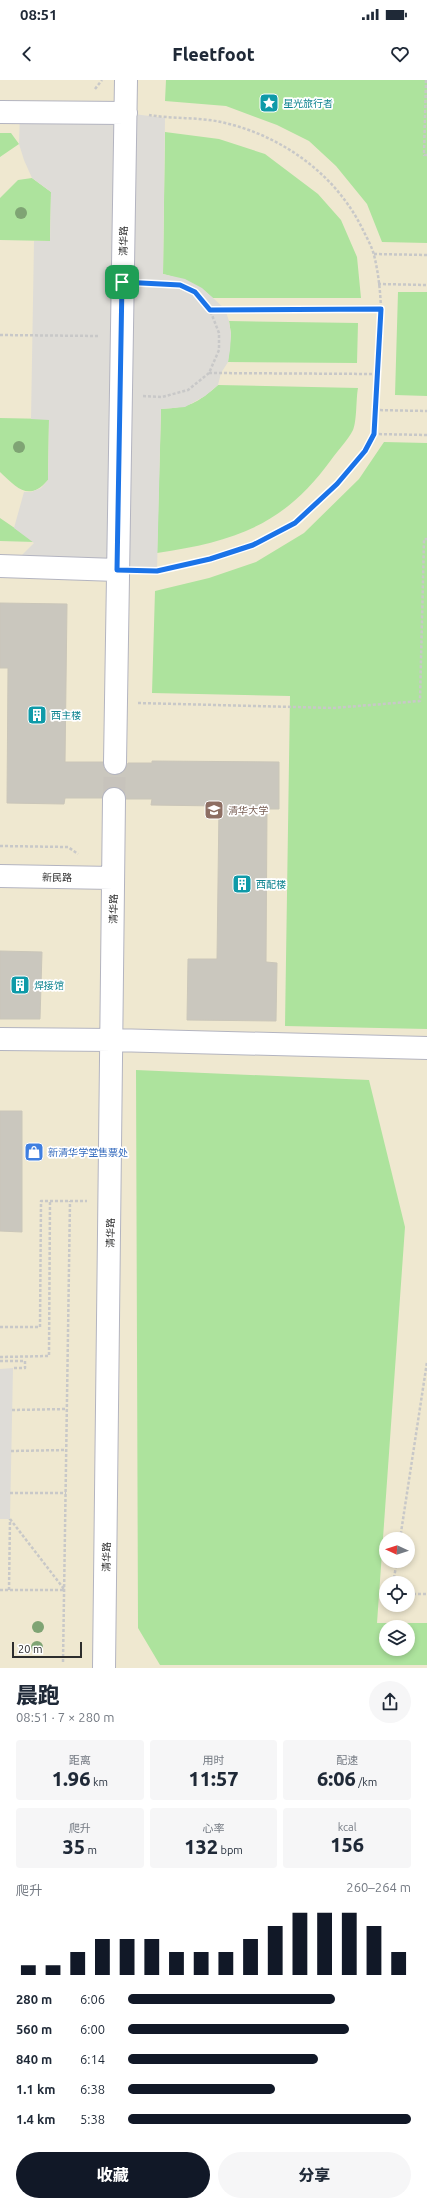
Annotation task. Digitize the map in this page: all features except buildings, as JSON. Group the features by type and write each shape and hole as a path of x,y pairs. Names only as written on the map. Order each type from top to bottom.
{"street":[{"name":"清华路","path":"115,762 126,80"},
{"path":"0,112 126,113"},
{"path":"0,566 117,570"},
{"name":"清华路","path":"104,1668 114,799"},
{"name":"新民路","path":"0,876 113,878"},
{"path":"0,1039 112,1040 427,1048"}],"path":[{"path":"426,80 424,155 427,155"},
{"path":"117,570 157,571 210,559 253,545 295,523 337,484 365,451 374,434 381,309 374,254 354,212 327,180 299,155 272,138 221,122 126,113"},
{"path":"374,254 427,255"},
{"path":"120,395 162,397 188,390 209,373 219,350 219,333 210,310 195,292 180,285 122,282"},
{"path":"378,284 427,285"},
{"path":"210,310 381,309"},
{"path":"0,335 122,336"},
{"path":"209,373 378,374"},
{"path":"376,410 427,411"},
{"path":"374,434 427,435"},
{"path":"137,702 333,708 420,701 424,539 427,539"},
{"path":"0,1357 50,1356 50,1201"},
{"path":"0,1327 40,1327 41,1202 92,1201"},
{"path":"63,1662 70,1202"},
{"path":"0,1361 26,1362 25,1368 14,1368"},
{"path":"401,1532 427,1362"},
{"path":"12,1410 67,1409"},
{"path":"12,1451 66,1450"},
{"path":"10,1493 66,1493"},
{"path":"9,1590 10,1519 64,1590"},
{"path":"0,1590 64,1590"},
{"path":"415,1594 427,1594"}],"shaded area":[{"name":"清华大学","path":"0,80 427,80 427,1668 0,1668"},
{"path":"20,112 126,113 165,118 163,274 185,279 202,288 225,309 229,321 231,334 228,362 221,373 218,385 205,396 185,407 161,409 157,571 11,566 34,543 14,528 24,492 31,492 41,488 48,480 49,420 31,419 34,241 50,241 51,192 32,178 24,160 19,144"},
{"path":"13,1368 10,1519 0,1519 0,1369"}],"green space":[{"path":"166,80 427,80 427,243 382,242 367,204 336,166 309,141 277,125 226,106 165,101"},
{"path":"165,132 219,139 265,154 318,194 341,220 357,257 361,298 213,298 202,289 190,283 163,274"},
{"path":"0,133 11,133 19,144 0,157"},
{"path":"32,178 51,192 50,241 0,240 0,198 18,180"},
{"path":"398,292 427,292 427,396 395,395"},
{"path":"229,321 358,323 357,363 228,362 231,334"},
{"path":"218,385 358,388 356,415 353,430 313,482 295,501 275,515 255,527 234,536 210,543 157,553 161,409 186,406 198,400"},
{"path":"0,418 49,419 48,480 41,487 29,491 23,490 12,483 0,472"},
{"path":"384,442 427,443 427,1029 285,1026 290,696 152,693 155,591 209,578 256,562 304,533 359,479"},
{"path":"0,518 35,542 0,541"},
{"path":"136,1070 369,1080 405,1227 383,1532 379,1532 379,1568 381,1568 380,1576 379,1576 377,1623 379,1623 379,1656 415,1656 415,1623 427,1623 427,1665 160,1665 138,1628"}],"tunnel":[{"path":"114,799 115,763"}],"place":[{"name":"星光旅行者","path":"269,103"},
{"name":"西主楼","path":"37,715"},
{"name":"清华大学","path":"214,810"},
{"name":"西配楼","path":"242,884"},
{"name":"焊接馆","path":"20,985"},
{"name":"新清华学堂售票处","path":"34,1152"}],"route":[{"path":"122,282 180,285 195,292 210,310 381,309 374,434 365,451 337,484 295,523 253,545 210,559 157,571 117,570 122,282"}]}
